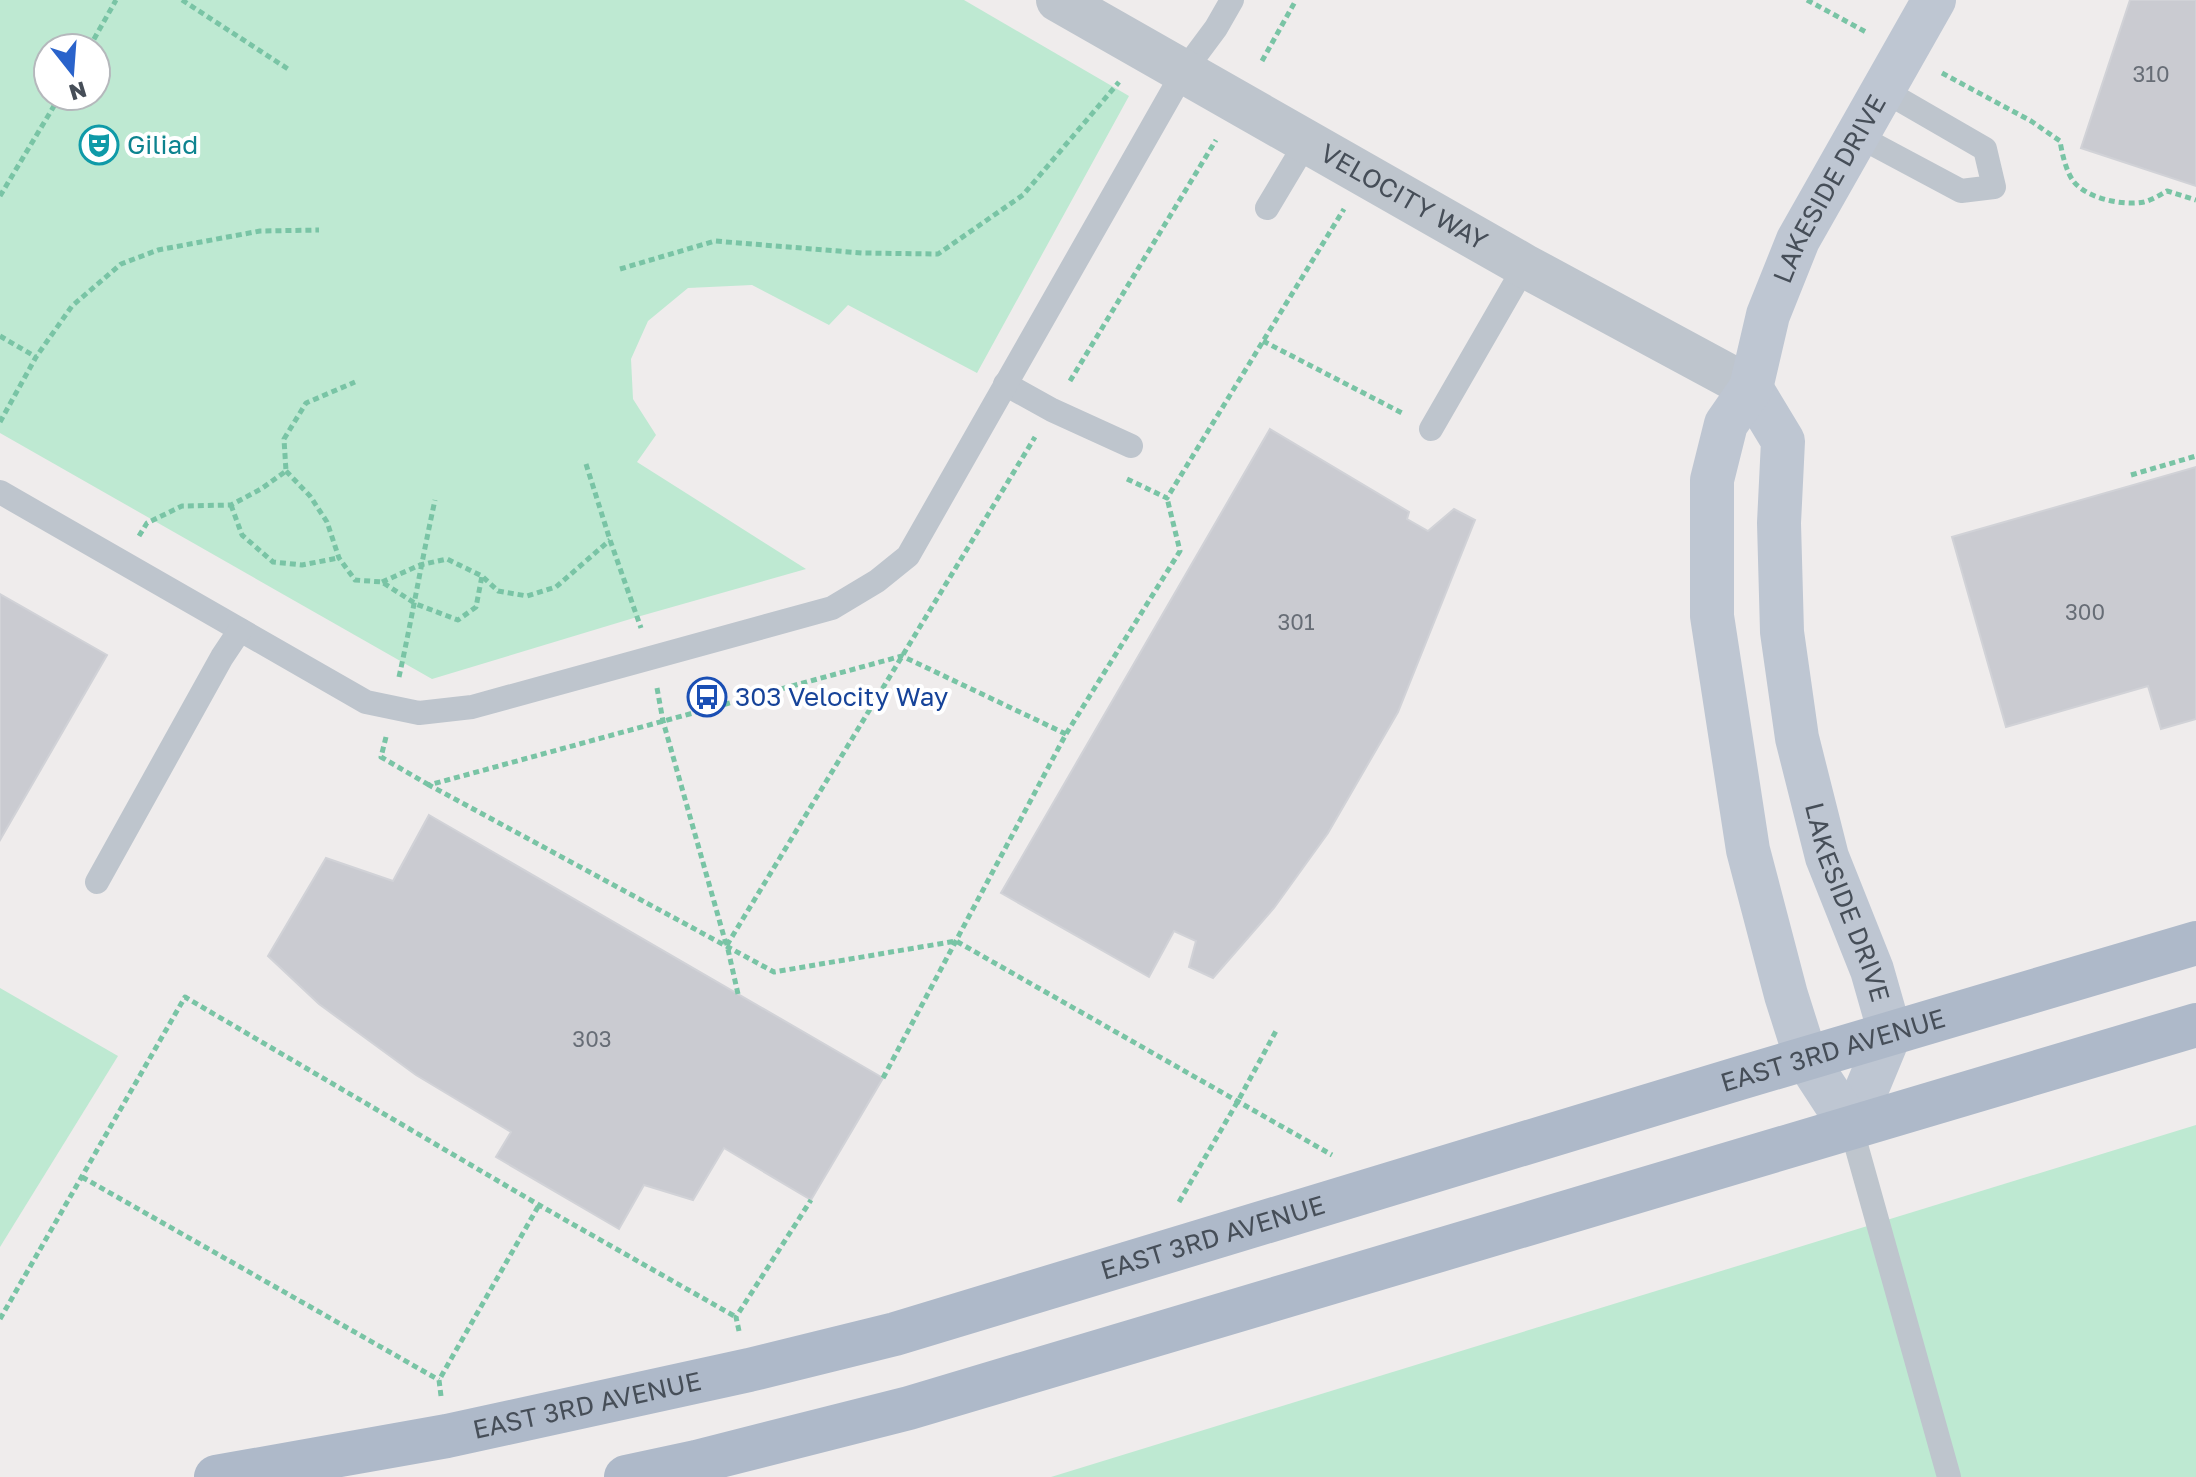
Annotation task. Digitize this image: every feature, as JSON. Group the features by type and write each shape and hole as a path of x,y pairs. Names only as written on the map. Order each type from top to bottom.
{"main road":[{"name":"EAST 3RD AVENUE","path":"216,1477 447,1436 749,1370 895,1334 2196,943"},
{"path":"626,1477 909,1408 2196,1025"}],"street":[{"name":"VELOCITY WAY","path":"1058,0 1525,266 1751,388"},
{"name":"LAKESIDE DRIVE","path":"1851,1127 1806,1058 1748,850 1712,616 1712,480 1726,424 1751,388 1768,315 1798,240 1934,0"},
{"name":"LAKESIDE DRIVE","path":"1751,388 1783,441 1779,523 1782,632 1797,738 1827,857 1872,970 1890,1033 1851,1127"}],"lane":[{"path":"0,492 366,702 419,713 472,707 832,608 877,581 908,556 1184,71 1216,28 1232,0"},
{"path":"1858,136 1961,191 1994,187 1985,149 1883,90"},
{"path":"1267,208 1307,141"},
{"path":"1431,429 1525,266"},
{"path":"1005,384 1052,410 1131,446"},
{"path":"97,882 240,630"},
{"path":"1851,1127 1949,1477"}],"path":[{"path":"98,32 116,0"},
{"path":"182,0 288,69"},
{"path":"1262,61 1296,0"},
{"path":"620,269 715,241 862,253 938,254 1023,195 1122,80"},
{"path":"0,196 50,112"},
{"path":"2031,121 2060,141 2074,182 2096,197 2118,203 2145,202 2167,191 2196,200"},
{"path":"727,945 1217,139"},
{"path":"883,1078 1066,734 1180,551 1167,498 1365,175"},
{"path":"0,422 36,357 72,306 121,264 158,250 260,231 319,230"},
{"path":"0,336 36,357"},
{"path":"1263,341 1431,429"},
{"path":"355,382 306,403 284,439 286,471 310,496 327,522 339,558 355,580 382,582 420,565 447,559 482,576 498,591 527,596 556,587 610,540"},
{"path":"2131,475 2196,456"},
{"path":"586,464 637,617"},
{"path":"122,562 147,523 182,506 231,505 286,471"},
{"path":"1114,474 1167,498"},
{"path":"435,500 420,565 416,604 381,757 774,972 956,941 1385,1186"},
{"path":"231,505 242,535 273,562 302,565 339,558"},
{"path":"382,582 416,604 458,620 476,607 482,576"},
{"path":"429,785 902,656 1066,734"},
{"path":"663,721 738,994"},
{"path":"0,1319 185,997 736,1317"},
{"path":"1146,1258 1276,1031"},
{"path":"82,1177 439,1380"},
{"path":"749,1370 736,1317 811,1200"},
{"path":"447,1436 439,1380 539,1205"}],"green space":[{"path":"0,0 964,0 1129,96 977,373 848,305 829,325 752,285 688,288 648,321 631,359 633,399 656,435 637,462 806,569 432,679 0,433"},
{"path":"0,988 118,1056 0,1247"},
{"path":"2196,1125 2196,1477 1051,1477"}],"building":[{"path":"2130,0 2196,0 2196,186 2081,148"},
{"path":"1270,429 1409,512 1407,519 1428,531 1454,509 1475,520 1398,712 1328,833 1274,908 1213,978 1189,967 1196,941 1174,931 1149,977 1001,893"},
{"path":"2196,467 2196,719 2161,729 2148,686 2006,727 1952,537"},
{"path":"0,594 107,655 0,840"},
{"path":"429,815 883,1078 811,1200 724,1148 693,1200 644,1185 619,1229 496,1157 511,1132 416,1075 319,1004 268,956 326,858 393,881"}],"place":[{"name":"Giliad","path":"99,145"},
{"name":"303 Velocity Way","path":"707,697"}]}
